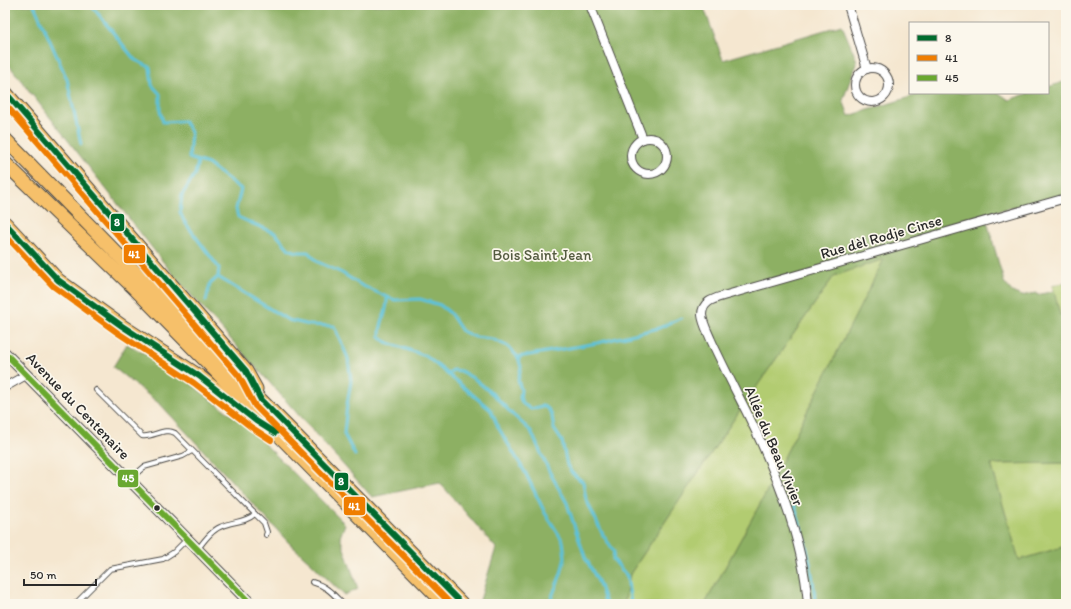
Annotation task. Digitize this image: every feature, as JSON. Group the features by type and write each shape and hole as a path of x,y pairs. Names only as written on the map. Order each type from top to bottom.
{"highway":[{"path":"5,92 9,94 246,371 261,400"},
{"path":"5,139 462,604"},
{"path":"5,163 132,286 445,604"},
{"path":"5,223 58,280 122,326 199,376 256,421 278,434"}],"street":[{"path":"590,5 643,139"},
{"path":"848,5 866,69"},
{"path":"871,68 880,71 887,78 889,84 888,90 882,99 871,102 865,101 857,93 855,87 858,76 866,69 871,68"},
{"path":"643,139 654,139 664,146 666,158 661,169 656,172 645,173 640,171 632,162 631,151 638,142 643,139"},
{"name":"Rue dèl Rodje Cinse","path":"706,304 712,299 1066,198"},
{"name":"Allée du Beau Vivier","path":"706,304 702,314 705,326 758,436 785,503 802,559 808,604"},
{"name":"Avenue du Centenaire","path":"5,353 251,604"},
{"path":"5,387 26,375"}],"lane":[{"name":"Avenue du Centenaire","path":"96,390 142,436 171,431 182,440 264,523 266,526 266,535"},
{"name":"Avenue du Centenaire","path":"129,479 144,467 183,456 192,450"},
{"path":"197,549 220,527 251,518 255,514"},
{"path":"75,604 110,569 163,559 174,552 187,539"},
{"path":"312,582 321,584 328,589 341,604"}],"green space":[{"name":"Bois Saint Jean","path":"5,5 703,5 723,60 842,25 857,61 843,100 849,116 920,94 1000,94 1009,100 1026,94 1049,94 1049,87 1066,81 1066,194 985,214 1004,282 1012,292 1021,296 1036,293 1037,295 1054,291 1060,315 1066,314 1066,463 991,464 1019,560 1066,546 1066,604 705,604 765,495 884,259 834,276 734,419 630,574 624,604 484,604 480,600 496,548 440,483 372,497 175,277 5,60"},
{"path":"885,258 765,495 705,604 624,604 630,574 734,419 834,276"},
{"path":"1066,282 1066,314 1060,315 1052,286"},
{"path":"127,344 178,372 201,392 249,428 345,524 340,537 358,589 344,595 290,544 161,405 113,367"},
{"path":"1066,463 1066,546 1019,560 991,464"}],"waterway":[{"path":"34,5 67,79 81,144"},
{"path":"91,5 135,60 150,67 152,85 160,94 160,111 163,122 184,121 191,132 189,158 208,164 241,189 236,209 238,217 275,233 289,249 297,252 308,252 318,262 387,297 395,300 420,299 440,305 450,313 462,331 475,337 492,339 507,346 518,357 521,367 518,380 521,390 520,398 523,404 531,409 542,406 549,410 552,416 554,429 562,441 567,465 572,473 583,482 586,499 603,535 614,551 613,559 627,576 631,604"},
{"path":"198,162 195,174 182,195 180,212 184,221 219,268 218,277 210,284 206,301"},
{"path":"218,277 288,320 310,325 334,326 348,358 351,381 344,434 355,455"},
{"path":"387,297 380,337 386,342 426,356 491,410 498,427 525,472 545,513 563,541 565,557 561,574 549,604"},
{"path":"518,357 597,343 659,328 681,318"},
{"path":"447,374 453,370 461,371 476,380 531,431 549,471 567,503 585,557 599,583 606,604"},
{"path":"792,498 804,537 813,577 815,604"}],"transit line":[{"name":"8","path":"5,92 246,371 261,400 462,604"},
{"name":"41","path":"5,104 239,376 255,406 451,604"},
{"name":"8","path":"5,223 58,280 122,326 199,376 256,421 275,433"},
{"name":"41","path":"5,235 53,286 118,333 194,383 251,427 271,440"},
{"name":"45","path":"5,353 251,604"}]}
